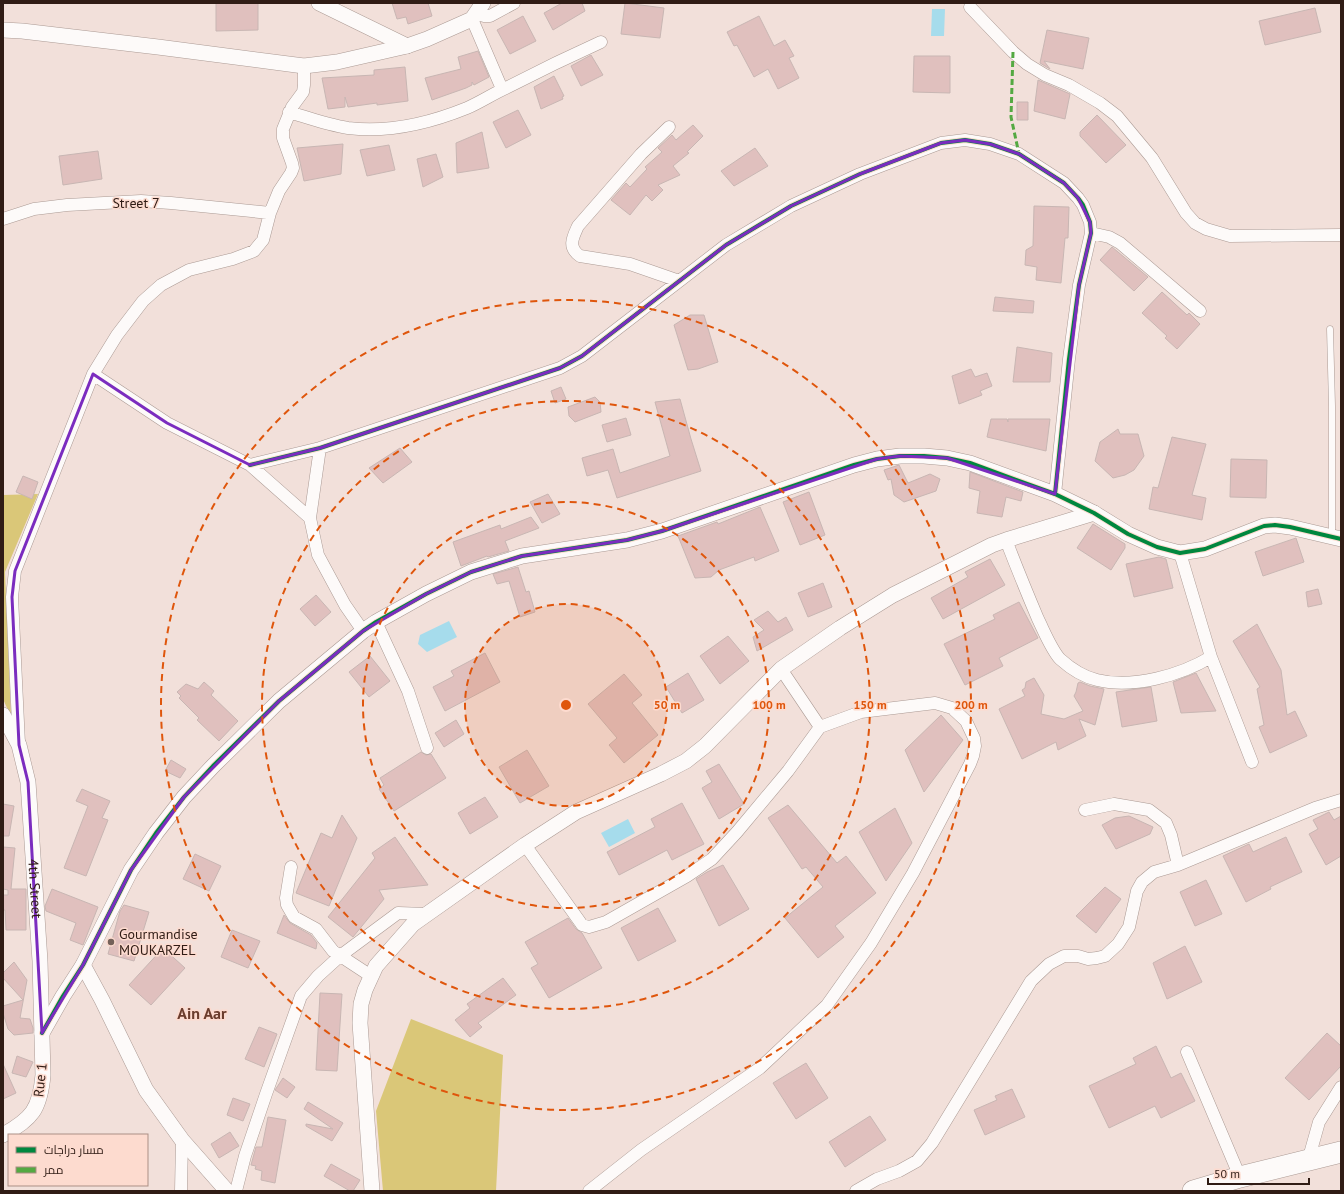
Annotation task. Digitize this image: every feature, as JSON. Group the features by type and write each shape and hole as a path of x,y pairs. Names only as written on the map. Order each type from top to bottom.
{"highway":[{"path":"1193,1191 1240,1177 1341,1152"}],"street":[{"path":"319,3 407,46"},
{"path":"477,12 484,16 490,16 514,3"},
{"path":"970,7 1013,52 1027,64 1045,75 1082,92 1117,116 1152,158 1186,213 1195,223 1206,229 1230,236 1341,235"},
{"path":"3,30 158,47 304,66 336,62 407,46 427,39 477,12"},
{"path":"477,12 502,89"},
{"path":"289,112 329,124 349,128 401,128 468,108 502,89 602,42"},
{"path":"19,745 12,597 15,571 93,374 117,335 143,301 161,285 189,270 232,259 254,251 263,240 270,213 279,191 293,168 282,138 283,129 289,112 303,92 304,66"},
{"path":"670,127 641,154 578,226 572,240 575,252 580,256 630,264 679,281"},
{"path":"250,465 320,448 560,368 582,356 726,245 792,206 860,174 912,154 941,143 965,140 990,144 1019,154 1064,184 1083,205 1090,222 1091,233 1079,285 1069,359 1055,494"},
{"name":"Street 7","path":"3,219 40,208 141,201 270,213"},
{"path":"1091,233 1109,237 1120,243 1200,311"},
{"path":"93,374 167,423 250,465 310,518"},
{"path":"320,448 310,518 318,555 345,605 363,631"},
{"path":"42,1033 83,965 131,870 156,833 184,797 279,701 363,631 426,594 471,572 522,556 627,540 662,531 854,465 877,459 900,456 947,458 970,463 1055,494 1094,512 1128,534 1157,547 1180,553 1205,549 1264,526 1275,525 1290,527 1336,538"},
{"path":"372,1191 360,1024 361,1004 365,990 376,966 413,924 525,845 576,812 661,774 686,761 705,746 781,669 840,628 893,595 992,545 1094,512"},
{"path":"1006,540 1046,636 1060,658 1076,671 1097,680 1124,683 1166,676 1194,666 1211,657"},
{"path":"1180,553 1211,657 1252,762"},
{"path":"376,622 408,691 427,748"},
{"path":"781,669 820,727"},
{"path":"525,845 582,925 589,927 606,922 687,876 712,859 737,832 788,771 820,727 861,712 935,703 952,708 966,721 974,738 975,746 973,756 956,793 913,873 871,943 827,1005 760,1068 641,1150 590,1191"},
{"name":"4th Street","path":"3,715 19,745 28,782 40,960 42,1033"},
{"path":"856,1191 917,1161 932,1143 1032,981 1049,964 1064,956 1078,956 1088,959 1105,956 1118,944 1130,927 1137,891 1142,882 1154,872 1178,865 1315,808 1341,800"},
{"path":"1086,810 1114,804 1149,810 1166,823 1172,835 1178,865"},
{"path":"291,867 287,888 287,905 294,917 316,929 333,951 371,976"},
{"path":"236,1191 245,1156 302,996 318,976 340,956 398,913 426,914"},
{"path":"83,965 146,1090 182,1140 227,1191"},
{"name":"Rue 1","path":"3,1135 21,1125 36,1108 42,1090 42,1033"},
{"path":"1187,1052 1240,1177"},
{"path":"1308,1161 1320,1122 1341,1087"},
{"path":"181,1191 182,1140"}],"lane":[{"path":"1330,329 1336,538"}],"highlighted area":[{"path":"965,140 990,144 1019,154 1064,183 1078,198 1090,222 1091,233 1079,285 1055,494 947,458 900,456 877,459 662,531 627,540 522,556 471,572 426,594 363,631 279,701 184,797 131,870 83,965 42,1033 28,782 19,745 12,597 15,571 93,374 167,423 250,465 320,448 560,368 582,356 726,245 791,206 860,174 941,143"}],"shaded area":[{"path":"38,494 5,572 11,717 3,699 3,495"},
{"path":"411,1019 503,1055 496,1191 383,1191 376,1111"}],"water":[{"path":"932,9 945,9 944,36 931,36"},
{"path":"449,621 457,637 427,652 418,644 420,635"},
{"path":"628,819 635,833 609,847 601,833"}],"building":[{"path":"216,3 258,3 258,30 216,31"},
{"path":"392,3 428,3 432,16 408,24 406,17 397,19"},
{"path":"562,3 582,3 585,11 553,30 544,13"},
{"path":"625,3 664,8 660,38 621,34"},
{"path":"1315,8 1321,32 1265,45 1259,21"},
{"path":"523,16 536,41 510,54 497,30"},
{"path":"759,16 774,46 785,40 794,56 789,58 799,78 778,89 768,69 754,77 737,45 734,46 727,32"},
{"path":"1047,30 1089,38 1083,69 1044,61 1050,69 1040,63"},
{"path":"478,51 489,77 474,85 472,82 472,85 466,88 432,100 425,78 461,69 458,57"},
{"path":"591,55 603,75 581,86 571,66"},
{"path":"914,56 950,56 950,93 913,92"},
{"path":"405,67 408,101 348,107 345,97 345,107 328,109 322,78 374,75 374,70"},
{"path":"554,76 564,96 562,97 563,99 541,109 534,87"},
{"path":"1038,80 1070,94 1065,119 1034,111"},
{"path":"1017,102 1028,102 1028,120 1017,120"},
{"path":"518,110 531,135 506,148 493,122"},
{"path":"1097,115 1126,145 1106,163 1080,136 1080,132"},
{"path":"693,125 703,136 687,152 689,153 673,166 680,175 658,185 663,190 652,201 646,195 630,215 611,200 626,183 630,187 647,169 645,167 662,152 658,148 672,135 676,140"},
{"path":"482,132 489,168 457,173 456,143"},
{"path":"343,144 341,174 304,181 297,148"},
{"path":"389,145 395,170 367,176 360,150"},
{"path":"755,148 768,166 734,186 721,171"},
{"path":"98,151 102,179 63,185 59,156"},
{"path":"436,154 443,177 423,187 417,159"},
{"path":"1034,206 1069,207 1068,238 1065,238 1061,283 1036,280 1037,267 1025,265 1026,250 1033,246"},
{"path":"1112,247 1148,277 1134,291 1100,260"},
{"path":"1162,292 1187,315 1189,313 1200,324 1177,349 1165,338 1167,336 1142,313"},
{"path":"995,297 1034,301 1033,313 993,311"},
{"path":"690,315 704,315 718,362 698,369 688,370 674,325"},
{"path":"1017,347 1052,353 1050,382 1013,382"},
{"path":"971,369 975,377 987,373 992,386 980,391 982,395 959,404 952,376"},
{"path":"561,387 566,399 555,403 551,391"},
{"path":"595,397 600,402 601,412 575,422 569,416 568,407"},
{"path":"680,399 701,471 617,498 608,470 587,476 582,458 613,449 620,473 670,456 655,402"},
{"path":"626,418 631,435 607,442 602,425"},
{"path":"991,419 1007,419 1008,422 1008,419 1050,419 1046,451 987,437"},
{"path":"1118,429 1120,434 1138,434 1144,456 1134,470 1125,475 1113,478 1095,461 1100,442"},
{"path":"1172,437 1206,444 1192,495 1206,498 1202,520 1149,509 1153,487 1158,488"},
{"path":"400,448 412,462 383,483 369,468"},
{"path":"1231,459 1267,460 1266,498 1230,497"},
{"path":"899,465 908,483 930,474 940,479 936,491 904,502 894,495 891,479 888,480 884,470"},
{"path":"970,472 1023,492 1021,501 1006,497 1002,517 977,513 980,491 969,488"},
{"path":"23,476 38,482 32,499 16,492"},
{"path":"809,492 825,535 800,545 783,502"},
{"path":"548,494 560,514 542,523 530,502"},
{"path":"760,507 779,551 755,561 754,557 719,570 711,577 695,578 678,536 717,522 718,524"},
{"path":"531,517 539,528 505,541 509,551 487,556 461,566 453,542 500,525 501,529"},
{"path":"1093,524 1125,544 1125,548 1111,570 1077,548"},
{"path":"1296,538 1304,562 1263,576 1255,552"},
{"path":"1159,557 1166,559 1173,588 1134,597 1126,564"},
{"path":"990,559 1005,585 943,619 931,598 968,577 965,572"},
{"path":"518,567 526,592 529,591 535,612 520,617 509,581 497,584 493,574"},
{"path":"823,583 832,607 808,617 798,593"},
{"path":"1318,589 1322,604 1308,607 1306,592"},
{"path":"316,595 331,612 315,626 300,609"},
{"path":"1019,602 1038,638 999,658 1003,666 965,685 944,644 995,619 993,615"},
{"path":"768,611 778,622 786,617 793,630 757,651 753,637 764,630 754,620"},
{"path":"1257,624 1281,670 1287,715 1295,711 1307,736 1270,753 1259,727 1264,725 1257,689 1260,687 1233,641"},
{"path":"728,636 749,661 720,684 700,656"},
{"path":"485,653 500,682 445,711 433,687 454,676 451,671"},
{"path":"370,656 390,681 369,697 349,672"},
{"path":"688,673 704,700 682,713 666,687"},
{"path":"1196,673 1216,711 1181,713 1173,682"},
{"path":"624,674 642,695 632,703 658,735 624,763 609,745 617,738 588,704"},
{"path":"1034,678 1044,695 1041,714 1064,719 1083,711 1074,696 1078,683 1080,682 1104,689 1095,725 1079,719 1086,736 1058,750 1056,742 1022,759 999,709 1025,696 1022,690 1025,688 1026,682"},
{"path":"204,682 214,691 211,695 238,721 219,741 197,720 199,718 179,698 181,696 177,692 186,684 198,689"},
{"path":"1151,687 1157,721 1122,727 1116,692"},
{"path":"941,715 963,740 924,792 905,750"},
{"path":"456,720 464,734 444,747 435,733"},
{"path":"527,750 549,786 520,803 499,767"},
{"path":"421,752 426,755 431,754 446,778 394,811 379,789 384,785 380,778"},
{"path":"171,760 186,769 180,778 165,771"},
{"path":"719,764 744,804 719,819 702,788 712,782 706,771"},
{"path":"82,789 110,801 102,818 108,820 86,876 64,868 88,806 76,801"},
{"path":"485,797 498,817 470,834 458,813"},
{"path":"682,803 704,844 672,860 667,850 619,875 607,852 655,827 651,819"},
{"path":"3,804 14,806 9,836 3,836"},
{"path":"788,805 837,863 846,856 876,893 835,926 844,937 818,958 785,918 823,887 806,867 802,869 768,818"},
{"path":"895,808 912,843 886,881 859,832"},
{"path":"1329,812 1334,820 1341,816 1341,856 1326,865 1309,834 1318,829 1313,820"},
{"path":"342,815 357,838 329,906 296,893 321,833 332,838"},
{"path":"1129,816 1153,827 1150,834 1116,849 1102,825 1115,818"},
{"path":"395,837 428,885 379,890 384,899 353,937 328,917 375,858 372,853"},
{"path":"1286,837 1302,872 1270,887 1271,889 1246,902 1223,856 1249,844 1253,852"},
{"path":"3,847 15,848 11,889 26,889 26,930 6,930 5,910 3,910 3,895 8,895 8,890 3,889"},
{"path":"195,854 221,866 209,891 183,879"},
{"path":"723,865 749,909 719,926 696,879"},
{"path":"1206,880 1222,914 1195,926 1180,892"},
{"path":"1105,887 1121,899 1096,933 1076,916"},
{"path":"52,889 98,907 83,945 70,940 76,923 46,911 45,906"},
{"path":"124,905 149,912 134,961 108,954 120,911"},
{"path":"658,908 676,941 638,961 621,928"},
{"path":"284,915 290,923 311,935 317,943 316,949 277,933"},
{"path":"568,918 576,929 582,933 602,968 549,998 531,968 538,964 525,942"},
{"path":"232,930 260,941 248,968 221,957"},
{"path":"1185,946 1202,982 1167,999 1153,963"},
{"path":"163,948 185,968 151,1005 129,985"},
{"path":"14,962 27,980 20,1018 30,1019 33,1033 14,1035 8,1029 3,1013 3,1006 23,1000 3,978 3,973"},
{"path":"503,978 516,995 478,1023 482,1027 470,1037 455,1020 470,1008 467,1004"},
{"path":"320,993 342,994 337,1071 316,1070"},
{"path":"259,1027 277,1034 264,1067 245,1059"},
{"path":"1327,1033 1341,1046 1341,1066 1309,1100 1285,1078"},
{"path":"1156,1046 1171,1078 1181,1073 1195,1101 1161,1118 1155,1106 1109,1128 1089,1086 1136,1064 1133,1058"},
{"path":"17,1056 33,1062 26,1077 12,1073"},
{"path":"806,1063 828,1098 796,1119 773,1083"},
{"path":"3,1064 16,1093 3,1099"},
{"path":"283,1078 295,1087 287,1098 275,1090"},
{"path":"1012,1089 1025,1117 985,1135 974,1110 997,1100 995,1096"},
{"path":"233,1098 250,1104 243,1121 227,1115"},
{"path":"308,1102 343,1123 332,1141 306,1126 306,1124 333,1129 304,1109"},
{"path":"870,1116 886,1140 845,1167 829,1142"},
{"path":"268,1117 286,1120 275,1183 261,1180 262,1171 255,1169 256,1166 251,1165 256,1147 262,1147"},
{"path":"230,1132 239,1146 219,1158 211,1144"},
{"path":"331,1164 360,1180 353,1191 350,1191 324,1176"}],"marked path":[{"path":"1013,52 1011,117 1019,154"}],"cycle path":[{"path":"250,465 320,448 560,368 582,356 726,245 791,206 860,174 941,143 965,140 990,144 1019,154 1064,183 1083,205 1090,222 1091,233 1079,285 1069,359 1055,494"},
{"path":"42,1033 83,965 131,870 156,833 184,797 279,701 363,631 426,594 471,572 522,556 627,540 662,531 854,465 877,459 900,456 947,458 970,463 1055,494 1094,513 1128,534 1157,547 1180,553 1205,549 1264,526 1275,525 1341,539"}],"place":[{"name":"Gourmandise MOUKARZEL","path":"111,942"}],"district":[{"name":"Ain Aar","path":"202,1013"}]}
